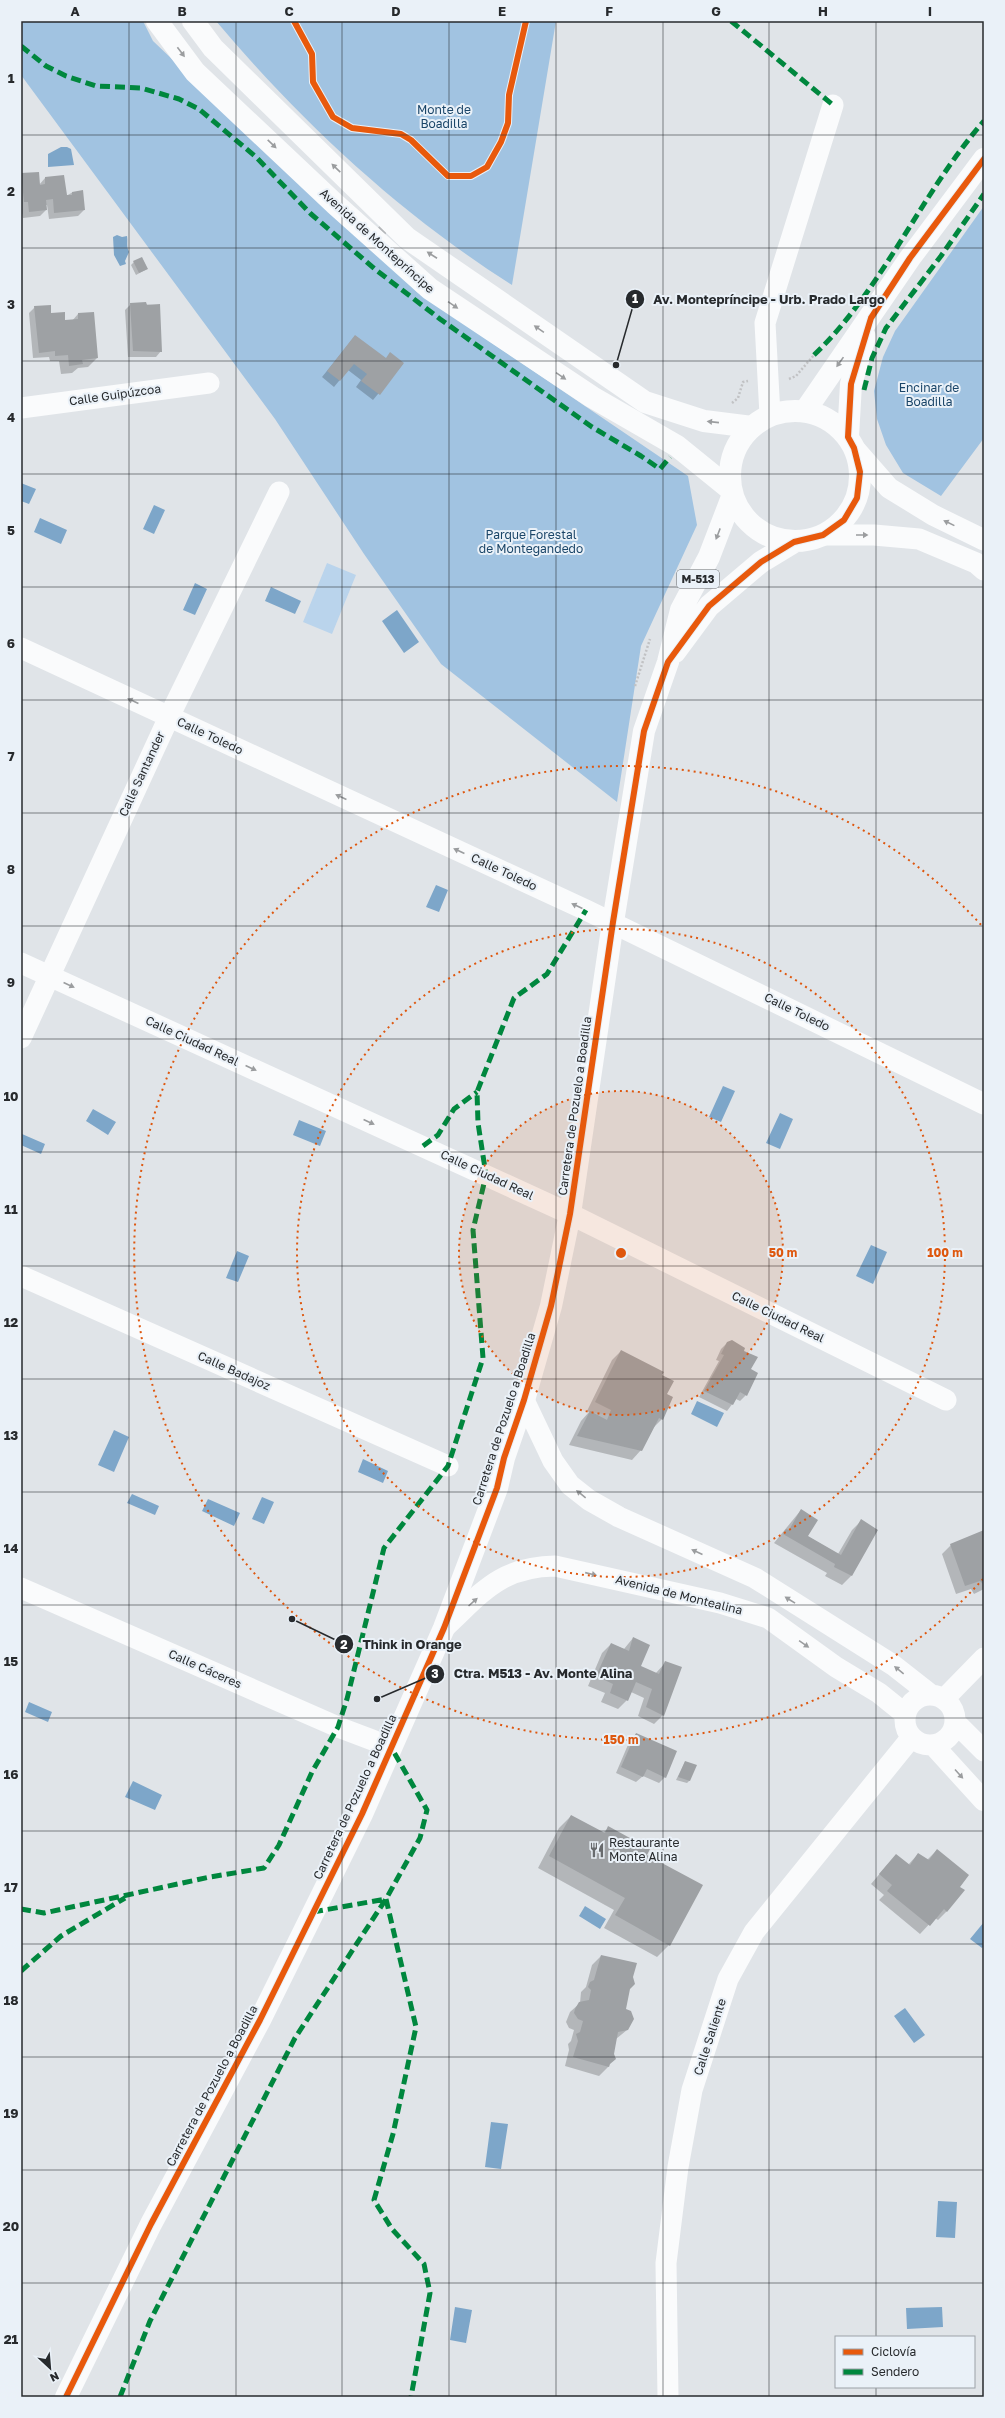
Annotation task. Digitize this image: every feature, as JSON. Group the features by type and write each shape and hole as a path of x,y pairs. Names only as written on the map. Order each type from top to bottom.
{"main road":[{"name":"Avenida de Montepríncipe","path":"157,21 196,72 335,204 430,289 592,396 677,446 731,493"},
{"name":"Avenida de Montepríncipe","path":"193,21 213,48 407,238 645,402 704,421 752,427"},
{"name":"M-513","path":"805,411 871,318 910,258 984,159"},
{"name":"M-513","path":"851,442 829,420 805,411 788,411 770,415 752,427 733,454 731,493 746,521 768,536 794,542 823,535 844,520 857,498 860,472 851,442 851,384 871,318"},
{"name":"Carretera de Pozuelo a Boadilla","path":"66,2397 151,2224 260,2020 362,1814 444,1628 497,1488 504,1458 524,1400 551,1306 570,1214 612,922 644,731 668,662 681,610 710,557 731,493"},
{"name":"Carretera de Pozuelo a Boadilla","path":"668,662 709,606 761,562 794,542"}],"street":[{"path":"770,415 765,323 833,105"},
{"name":"Calle Guipúzcoa","path":"21,408 209,382"},
{"path":"851,442 889,488 933,515 984,540"},
{"name":"Calle Santander","path":"21,1038 168,717 279,492"},
{"path":"823,535 874,535 920,539 976,563 984,570"},
{"name":"Calle Toledo","path":"21,648 612,922 984,1104"},
{"name":"Calle Ciudad Real","path":"21,963 570,1214 946,1400"},
{"name":"Calle Badajoz","path":"21,1276 448,1466"},
{"path":"524,1400 553,1461 570,1485 588,1500 619,1517 755,1578 893,1665 937,1696 951,1705 955,1713 956,1722 952,1733 944,1741 934,1746 922,1744 911,1738 905,1727 905,1714 915,1700 937,1696 984,1658"},
{"name":"Avenida de Montealina","path":"444,1628 494,1582 516,1571 531,1566 555,1566 720,1603 768,1618 836,1667 880,1692 905,1714"},
{"name":"Calle Cáceres","path":"21,1588 338,1727 391,1747"},
{"path":"956,1722 984,1751"},
{"name":"Calle Saliente","path":"668,2397 666,2263 678,2167 692,2090 728,1979 754,1932 911,1738"},
{"path":"934,1746 984,1802"}],"shaded area":[{"path":"61,147 71,149 74,165 48,167 48,154"},
{"path":"117,235 122,237 127,236 127,246 129,252 125,261 126,264 120,266 114,255 113,237"},
{"path":"21,483 36,489 29,504 21,501"},
{"path":"154,505 165,510 154,534 143,529"},
{"path":"40,518 67,530 61,544 34,532"},
{"path":"327,563 356,575 332,634 303,622"},
{"path":"195,583 207,589 195,615 183,610"},
{"path":"271,587 301,601 295,614 265,601"},
{"path":"397,610 419,642 404,653 382,621"},
{"path":"436,885 448,890 439,912 426,907"},
{"path":"723,1086 735,1091 721,1122 709,1117"},
{"path":"93,1109 116,1122 108,1135 86,1121"},
{"path":"780,1113 793,1119 780,1149 766,1143"},
{"path":"299,1120 326,1131 320,1146 293,1135"},
{"path":"22,1134 45,1144 41,1154 21,1145"},
{"path":"871,1245 887,1252 873,1284 856,1276"},
{"path":"237,1251 249,1256 238,1282 226,1278"},
{"path":"697,1401 724,1413 717,1427 691,1414"},
{"path":"114,1430 129,1437 114,1472 98,1465"},
{"path":"363,1459 388,1471 383,1483 358,1472"},
{"path":"132,1494 159,1506 155,1515 127,1503"},
{"path":"262,1497 274,1502 264,1524 252,1519"},
{"path":"208,1499 240,1513 234,1526 202,1511"},
{"path":"29,1702 52,1712 48,1722 25,1712"},
{"path":"133,1781 162,1795 155,1810 125,1797"},
{"path":"585,1906 606,1919 600,1929 579,1916"},
{"path":"984,1922 984,1946 982,1948 970,1939"},
{"path":"905,2008 925,2035 914,2043 894,2016"},
{"path":"491,2122 508,2124 501,2169 485,2167"},
{"path":"938,2201 957,2202 955,2238 936,2237"},
{"path":"455,2307 472,2310 466,2343 450,2340"},
{"path":"942,2307 943,2327 907,2329 906,2308"}],"green space":[{"name":"Parque Forestal de Montegandedo","path":"21,21 143,21 153,41 417,292 688,476 697,525 641,646 617,802 441,664 364,554 275,419 21,75"},
{"name":"Monte de Boadilla","path":"216,21 556,21 512,285 430,228 354,164 282,95"},
{"name":"Encinar de Boadilla","path":"984,206 984,438 941,496 903,473 886,445 877,419 874,391 883,357 895,331"}],"building":[{"path":"39,172 40,185 45,184 45,177 64,175 67,195 72,195 72,192 83,190 85,210 54,213 53,199 46,200 47,210 29,212 28,202 24,202 21,173"},
{"path":"142,257 148,269 139,273 133,261"},
{"path":"146,302 147,305 160,304 162,352 133,351 130,303"},
{"path":"51,305 51,313 65,312 65,320 78,319 78,313 94,312 98,358 82,360 83,364 69,366 68,355 55,356 55,351 39,353 34,306"},
{"path":"355,335 386,358 390,352 404,363 380,395 361,381 367,374 354,364 340,381 327,371"},
{"path":"732,1340 745,1348 744,1351 758,1357 751,1369 758,1373 747,1396 740,1392 733,1405 704,1391 724,1355 721,1354 727,1342"},
{"path":"621,1350 664,1372 662,1375 674,1381 667,1394 673,1397 663,1420 659,1418 642,1451 577,1436 590,1411 607,1420 611,1410 595,1402"},
{"path":"801,1509 818,1520 808,1536 841,1555 861,1519 878,1530 852,1576 834,1567 835,1564 783,1534 786,1529 789,1530"},
{"path":"984,1530 984,1585 980,1581 965,1586 950,1544"},
{"path":"633,1637 650,1645 641,1666 659,1674 665,1661 682,1667 664,1716 646,1707 652,1689 636,1682 628,1701 610,1693 613,1684 596,1676 611,1643 629,1651"},
{"path":"636,1733 677,1751 666,1778 647,1769 643,1777 621,1767"},
{"path":"685,1761 697,1765 690,1781 678,1777"},
{"path":"571,1815 605,1833 608,1826 650,1849 647,1855 703,1885 670,1946 615,1915 625,1898 549,1856"},
{"path":"937,1849 969,1875 960,1887 965,1890 947,1912 944,1909 930,1926 887,1891 892,1885 879,1874 896,1854 910,1865 918,1853 929,1860"},
{"path":"601,1955 637,1963 633,1977 635,1984 630,1989 626,2009 631,2011 634,2019 628,2030 618,2032 614,2054 616,2059 610,2064 609,2067 573,2057 578,2041 576,2034 580,2032 583,2021 578,2019 574,2013 575,2009 579,2002 589,2000 591,1990 588,1987 590,1982 594,1980"}],"marked path":[{"path":"731,21 833,105"},
{"path":"21,46 46,66 66,76 96,86 141,88 179,99 199,109 256,157 311,214 376,270 440,319 592,427 660,469 670,457"},
{"path":"814,355 839,329 861,301 961,149 984,121"},
{"path":"864,390 872,358 886,328 941,256 984,194"},
{"path":"21,1909 44,1913 210,1877 264,1868 279,1845 312,1772 338,1727 347,1699 384,1548 448,1466 483,1358 473,1230 486,1175 478,1123 477,1092 514,998 547,974 586,910"},
{"path":"423,1146 438,1135 454,1109 477,1092"},
{"path":"120,2397 150,2321 295,2038 386,1899 420,1838 427,1810 391,1747"},
{"path":"21,1971 61,1936 125,1898"},
{"path":"386,1899 416,2027 393,2134 374,2200 392,2229 424,2264 430,2293 411,2397"},
{"path":"313,1912 386,1899"}],"cycle path":[{"path":"294,21 312,54 313,82 333,117 352,128 401,134 411,140 448,176 471,176 487,167 501,142 508,123 509,95 526,21"},
{"path":"66,2397 151,2224 260,2020 362,1814 444,1628 497,1488 504,1458 524,1400 551,1306 570,1214 613,922 644,731 668,662 709,606 761,562 794,542 823,535 844,520 857,498 860,472 854,448 848,437 851,384 871,318 910,258 984,159"}],"place":[{"name":"Av. Montepríncipe - Urb. Prado Largo","path":"616,365"},
{"name":"Think in Orange","path":"292,1619"},
{"name":"Ctra. M513 - Av. Monte Alina","path":"377,1699"},
{"name":"Restaurante Monte Alina","path":"597,1850"}]}
